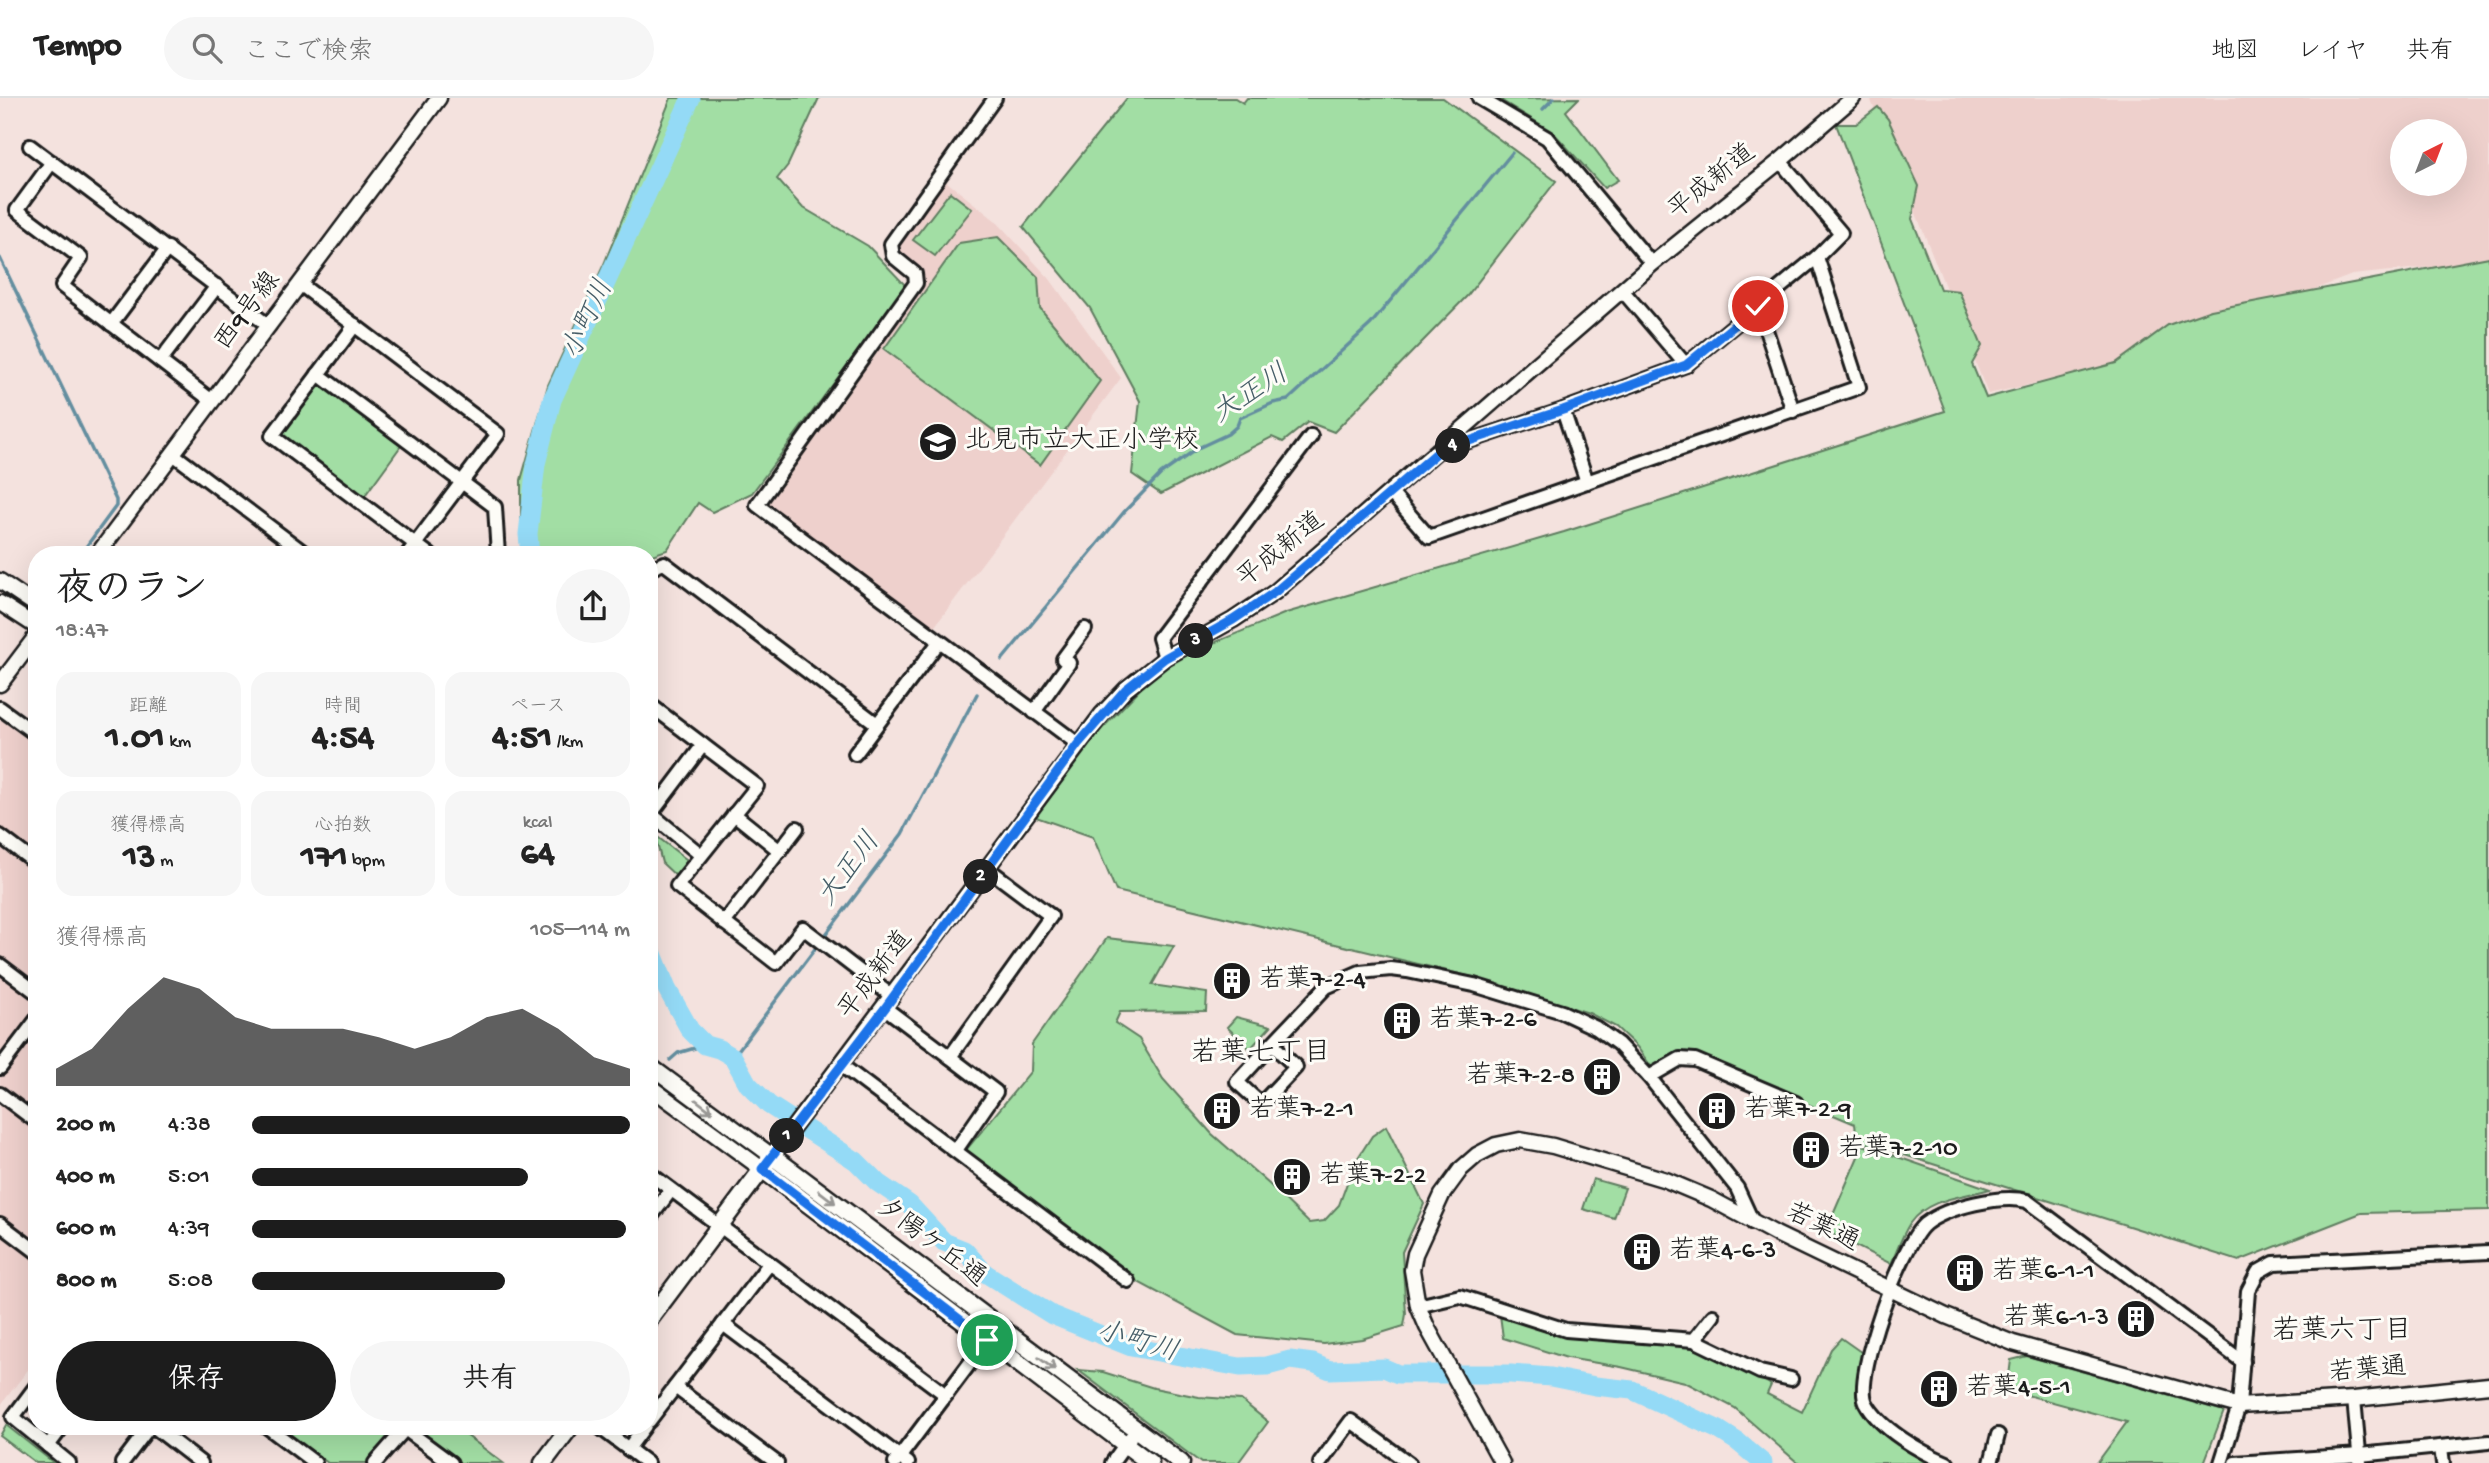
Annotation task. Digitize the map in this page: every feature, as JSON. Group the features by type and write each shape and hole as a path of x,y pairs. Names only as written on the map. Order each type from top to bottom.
{"main road":[{"path":"658,1308 772,1156"},
{"name":"夕陽ケ丘通","path":"772,1156 1181,1463"},
{"name":"夕陽ケ丘通","path":"762,1169 1150,1463"},
{"path":"543,1463 564,1435"}],"street":[{"name":"西9号線","path":"104,546 439,98"},
{"path":"995,98 891,243 893,256 915,274 916,283 757,505 1078,744"},
{"path":"1479,98 1546,138 1652,264"},
{"name":"平成新道","path":"772,1156 889,1003 1078,744 1126,689 1165,658 1233,620 1275,592 1652,264 1853,98"},
{"path":"30,146 269,326"},
{"path":"1439,451 1686,365 1816,257 1841,233 1780,161"},
{"path":"52,162 17,210 81,258 62,286 212,401"},
{"path":"111,324 168,248"},
{"path":"1390,492 1429,537 1859,387 1816,257"},
{"path":"300,284 498,434 413,546"},
{"path":"160,361 218,286"},
{"path":"1622,290 1686,365"},
{"path":"1758,306 1793,411"},
{"path":"355,325 272,436 407,546"},
{"path":"318,374 495,507 497,546"},
{"path":"1563,410 1587,482"},
{"path":"1165,658 1158,638 1311,436"},
{"path":"173,454 294,546"},
{"path":"658,565 664,563 877,724"},
{"path":"0,581 28,600"},
{"path":"0,603 28,621"},
{"path":"1034,712 1069,663 1063,659 1085,629"},
{"path":"855,754 939,642"},
{"path":"0,684 28,647"},
{"path":"0,708 28,728"},
{"path":"658,711 757,786 677,886 776,963 803,928 829,948 950,1057 996,1092 956,1150"},
{"path":"658,805 704,745"},
{"path":"734,814 780,851"},
{"path":"658,820 701,855"},
{"path":"724,923 797,828"},
{"path":"0,836 28,857"},
{"path":"950,1057 1051,916 987,869"},
{"path":"0,965 28,986"},
{"path":"1272,1044 1296,1067 1261,1104 1237,1082 1272,1044 1331,983 1360,972 1391,968 1474,985 1575,1017 1618,1044 1649,1077 1737,1188 1754,1223"},
{"path":"0,1068 28,1031"},
{"path":"1649,1077 1680,1059 1695,1060 1796,1103"},
{"path":"841,1065 1128,1281"},
{"name":"夕陽ケ丘通","path":"658,1072 772,1156"},
{"name":"夕陽ケ丘通","path":"658,1093 762,1169"},
{"path":"0,1094 28,1115"},
{"name":"若葉通","path":"1502,1463 1418,1306 1412,1270 1415,1254 1442,1195 1461,1169 1477,1155 1496,1145 1520,1140 1553,1146 1666,1180 1711,1199 1889,1290 2013,1343 2239,1406 2354,1399 2489,1385"},
{"path":"658,1180 946,1395"},
{"path":"658,1207 671,1189"},
{"path":"1947,1463 1927,1455 1878,1418 1866,1403 1863,1391 1864,1377 1889,1290 1912,1238 1926,1223 1951,1210 2015,1198 2027,1201 2043,1210 2243,1362"},
{"path":"0,1224 28,1245"},
{"path":"2221,1463 2239,1406 2248,1291 2258,1272 2274,1263 2489,1252"},
{"path":"658,1410 769,1264"},
{"path":"1418,1306 1460,1296 1566,1330 1694,1340 1760,1372 1791,1379"},
{"path":"1694,1340 1713,1316"},
{"path":"723,1324 901,1461 997,1326"},
{"path":"676,1387 777,1463"},
{"path":"28,1397 13,1417 28,1429"},
{"path":"2354,1399 2360,1459"},
{"path":"1320,1463 1352,1420 1409,1463"},
{"path":"1112,1463 1136,1430"},
{"path":"35,1435 69,1463"},
{"path":"48,1446 56,1435"},
{"path":"122,1463 144,1435"},
{"path":"163,1435 201,1463"},
{"path":"278,1435 316,1463"},
{"path":"375,1463 400,1435"},
{"path":"413,1435 450,1463"},
{"path":"610,1435 647,1463"},
{"path":"628,1449 638,1435"},
{"path":"1991,1463 1998,1435"},
{"path":"2235,1463 2360,1459 2489,1442"},
{"path":"2441,1448 2443,1463"}],"shaded area":[{"path":"1870,98 2489,98 2489,261 2352,275 2119,364 1988,394"},
{"name":"北見市立大正小学校","path":"938,175 996,221 1050,279 1121,378 929,634 757,505 916,283 891,244"},
{"path":"0,719 28,739 28,1370 0,1406"}],"green space":[{"path":"671,98 819,98 788,165 777,179 802,207 868,246 906,286 752,493 712,512 698,503 667,550 658,553 658,546 521,546 521,480 548,385 604,264"},
{"path":"1127,98 1235,98 1243,103 1247,98 1443,98 1556,181 1467,296 1334,432 1308,422 1283,442 1272,437 1161,494 1132,474 1140,401 1090,308 1023,227"},
{"path":"1579,98 1566,111 1618,180 1604,188 1553,132 1499,99"},
{"path":"1878,107 1888,119 1919,186 1912,219 1940,289 1959,291 1982,346 1972,364 1986,398 2116,363 2168,325 2211,310 2489,257 2489,1210 2361,1213 2239,1261 1857,1140 1855,1124 1683,1052 1653,1069 1637,1047 1616,1027 1589,1013 1472,977 1116,891 1093,837 1036,817 1095,736 1165,663 1286,613 1564,532 1945,411 1836,124 1856,124"},
{"path":"950,192 972,209 935,256 913,240"},
{"path":"998,237 1038,277 1040,308 1100,381 1040,465 884,349 959,243"},
{"path":"322,383 403,443 363,498 281,436 280,430 315,384"},
{"path":"658,837 691,863 679,879 662,863"},
{"path":"1107,938 1174,946 1152,985 1207,993 1206,1011 1120,1012 1115,1023 1139,1039 1163,1079 1212,1134 1309,1223 1324,1221 1339,1205 1354,1164 1372,1136 1386,1126 1424,1204 1402,1252 1406,1314 1404,1326 1362,1339 1324,1344 1237,1335 1136,1281 966,1150 1031,1071 1032,1044"},
{"path":"1236,1017 1271,1026 1250,1049 1227,1027"},
{"path":"1863,1145 1990,1189 1926,1208 1910,1223 1891,1264 1826,1231"},
{"path":"1593,1179 1625,1188 1614,1218 1583,1209"},
{"path":"1500,1315 1696,1343 1739,1364 1771,1385 1767,1394 1802,1412 1831,1349 1841,1338 1868,1357 1859,1389 1861,1404 1867,1414 1885,1433 1926,1463 1798,1463 1735,1408 1685,1382 1567,1358 1503,1338"},
{"path":"2027,1356 2224,1411 2204,1463 2097,1463 2127,1422 2023,1394 2008,1384 2011,1360"},
{"path":"1078,1370 1103,1372 1154,1388 1199,1397 1241,1400 1268,1422 1238,1463 1201,1463"},
{"path":"6,1425 54,1463 36,1463 0,1436"},
{"path":"289,1435 391,1435 371,1463 328,1463"},
{"path":"421,1435 466,1435 503,1463 459,1463"}],"waterway":[{"name":"小町川","path":"529,546 528,534 536,464 552,400 691,98"},
{"name":"大正川","path":"1543,109 1554,98"},
{"name":"大正川","path":"1002,660 1124,512 1161,474 1198,448 1228,434 1237,426 1240,418 1273,403 1288,400 1371,324 1512,153"},
{"path":"0,258 116,500 116,506 87,546"},
{"name":"大正川","path":"733,1057 902,834 977,694"},
{"name":"小町川","path":"658,966 690,1030 705,1045 733,1057 748,1084 769,1105 856,1161 878,1183 909,1204 944,1242 964,1250 985,1273 1052,1315 1131,1347 1240,1367 1267,1366 1290,1360 1313,1363 1330,1370 1384,1368 1398,1374 1511,1374 1551,1377 1632,1390 1719,1430 1763,1463"},
{"path":"670,1060 678,1053 705,1045"}],"place":[{"name":"北見市立大正小学校","path":"938,442"},
{"name":"若葉7-2-4","path":"1232,981"},
{"name":"若葉7-2-6","path":"1402,1021"},
{"name":"若葉7-2-8","path":"1602,1077"},
{"name":"若葉7-2-1","path":"1222,1111"},
{"name":"若葉7-2-9","path":"1717,1111"},
{"name":"若葉7-2-10","path":"1811,1150"},
{"name":"若葉7-2-2","path":"1292,1177"},
{"name":"若葉4-6-3","path":"1642,1252"},
{"name":"若葉6-1-1","path":"1965,1273"},
{"name":"若葉6-1-3","path":"2136,1319"},
{"name":"若葉4-5-1","path":"1939,1389"}],"district":[{"name":"若葉七丁目","path":"1261,1054"},
{"name":"若葉六丁目","path":"2342,1332"}],"route":[{"path":"987,1340 762,1169 885,1008 1078,744 1126,689 1165,658 1233,620 1275,592 1439,451 1686,365 1758,306"}]}
